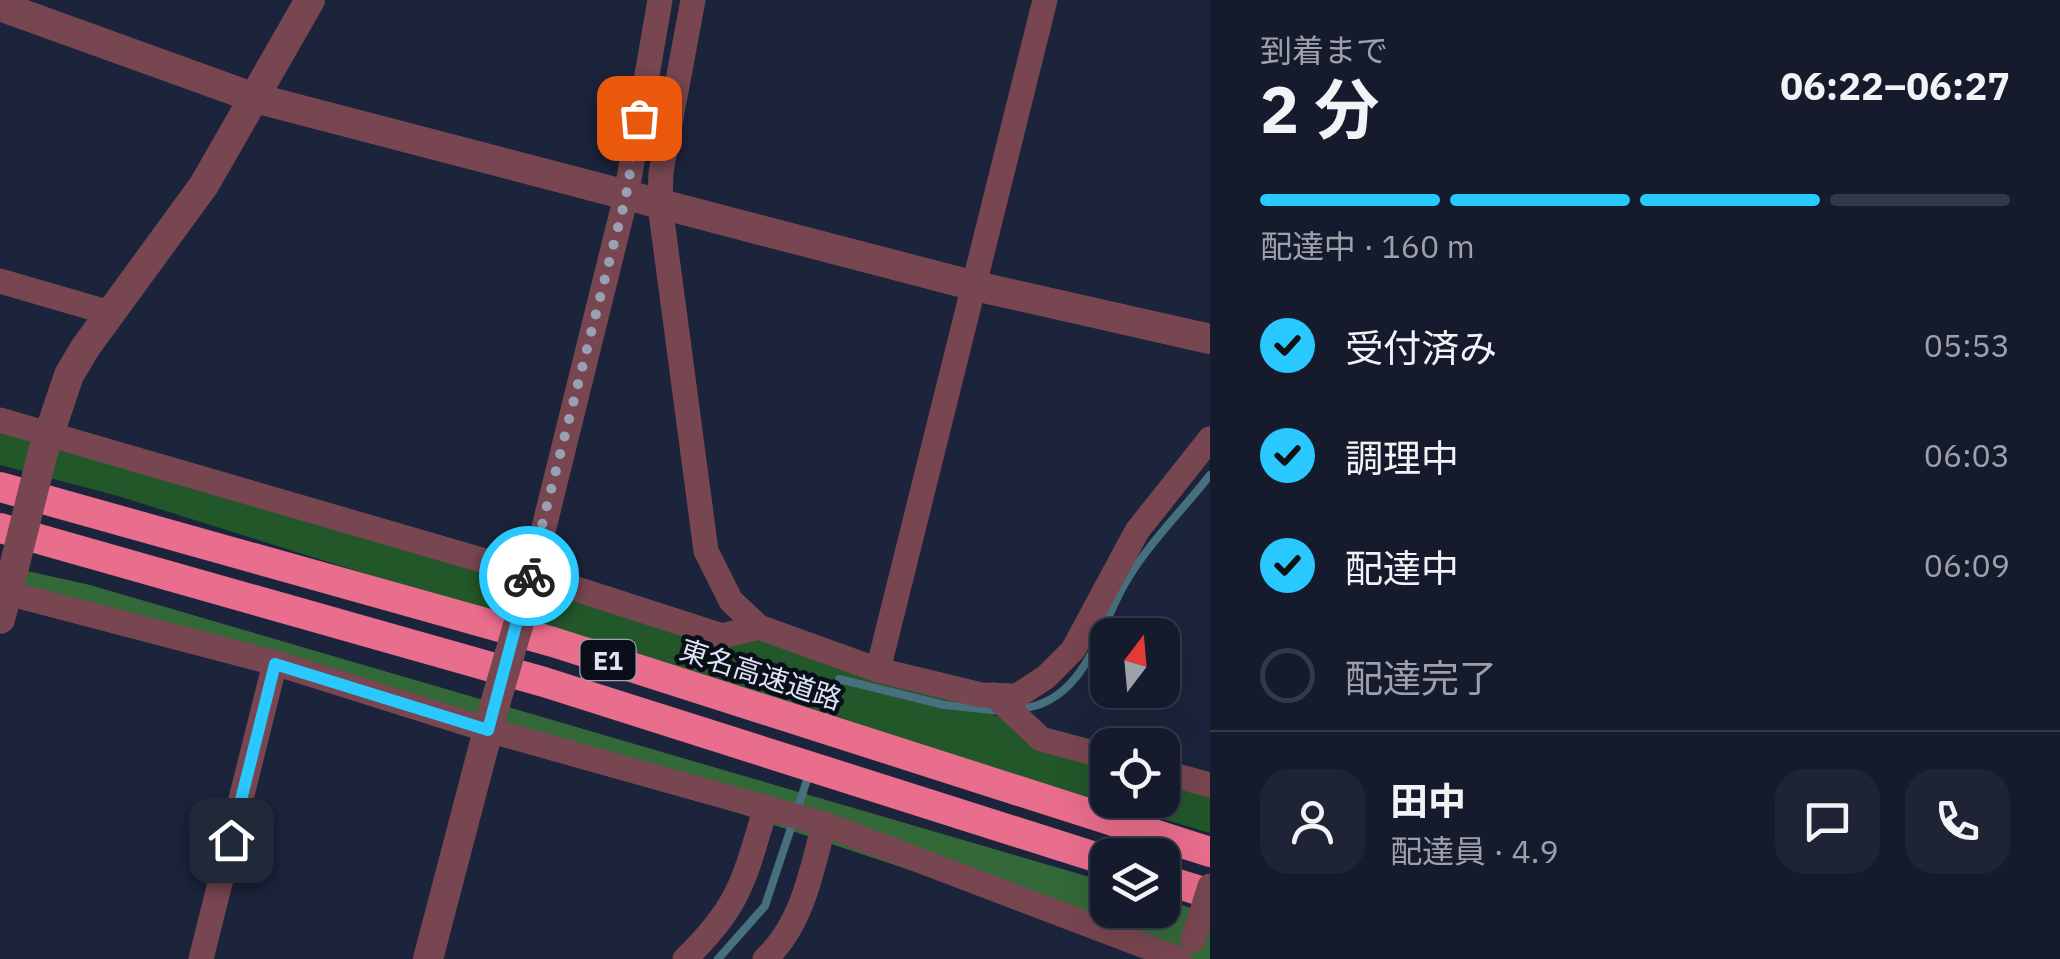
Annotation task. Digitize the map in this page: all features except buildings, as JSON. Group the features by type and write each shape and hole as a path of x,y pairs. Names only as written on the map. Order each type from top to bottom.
{"highway":[{"name":"東名高速道路","path":"0,487 553,642 1210,852"},
{"name":"E1","path":"0,528 544,682 1090,855"},
{"path":"1180,885 1210,894"}],"street":[{"path":"310,0 204,185 69,376 46,443 4,605 275,664 491,720 824,824 1187,953 1210,886"},
{"path":"428,959 626,196 660,0"},
{"path":"693,0 661,172 660,205 706,551 730,601 759,627 878,670 994,696 1017,696 1046,677 1072,650 1137,531 1210,439"},
{"path":"878,670 941,404 975,286 1045,0"},
{"path":"0,6 255,98 975,286 1210,339"},
{"path":"0,281 110,313"},
{"path":"0,420 46,443 722,636 759,627"},
{"path":"202,959 275,664"},
{"path":"994,696 1041,738 1090,752"},
{"path":"1180,776 1210,784"},
{"path":"685,959 717,928 738,898 766,808"},
{"path":"765,959 776,949 804,900 824,824"}],"green space":[{"path":"0,421 722,636 759,627 895,674 1090,755 1090,797 118,496 0,465"},
{"path":"0,565 90,585 1090,877 1090,928 1180,928 1180,904 1210,914 1210,959 1178,959 488,730 0,590"},
{"path":"1180,784 1210,792 1210,833 1159,818 1180,818"}],"waterway":[{"path":"1020,709 1042,704 1075,679 1133,571 1210,475"},
{"path":"825,722 839,679 944,705 1001,711"},
{"path":"718,959 765,906 809,774"}],"way so far":[{"path":"529,576 626,196 639,118"}],"route":[{"path":"231,840 275,664 488,730 529,588 529,576"}]}
